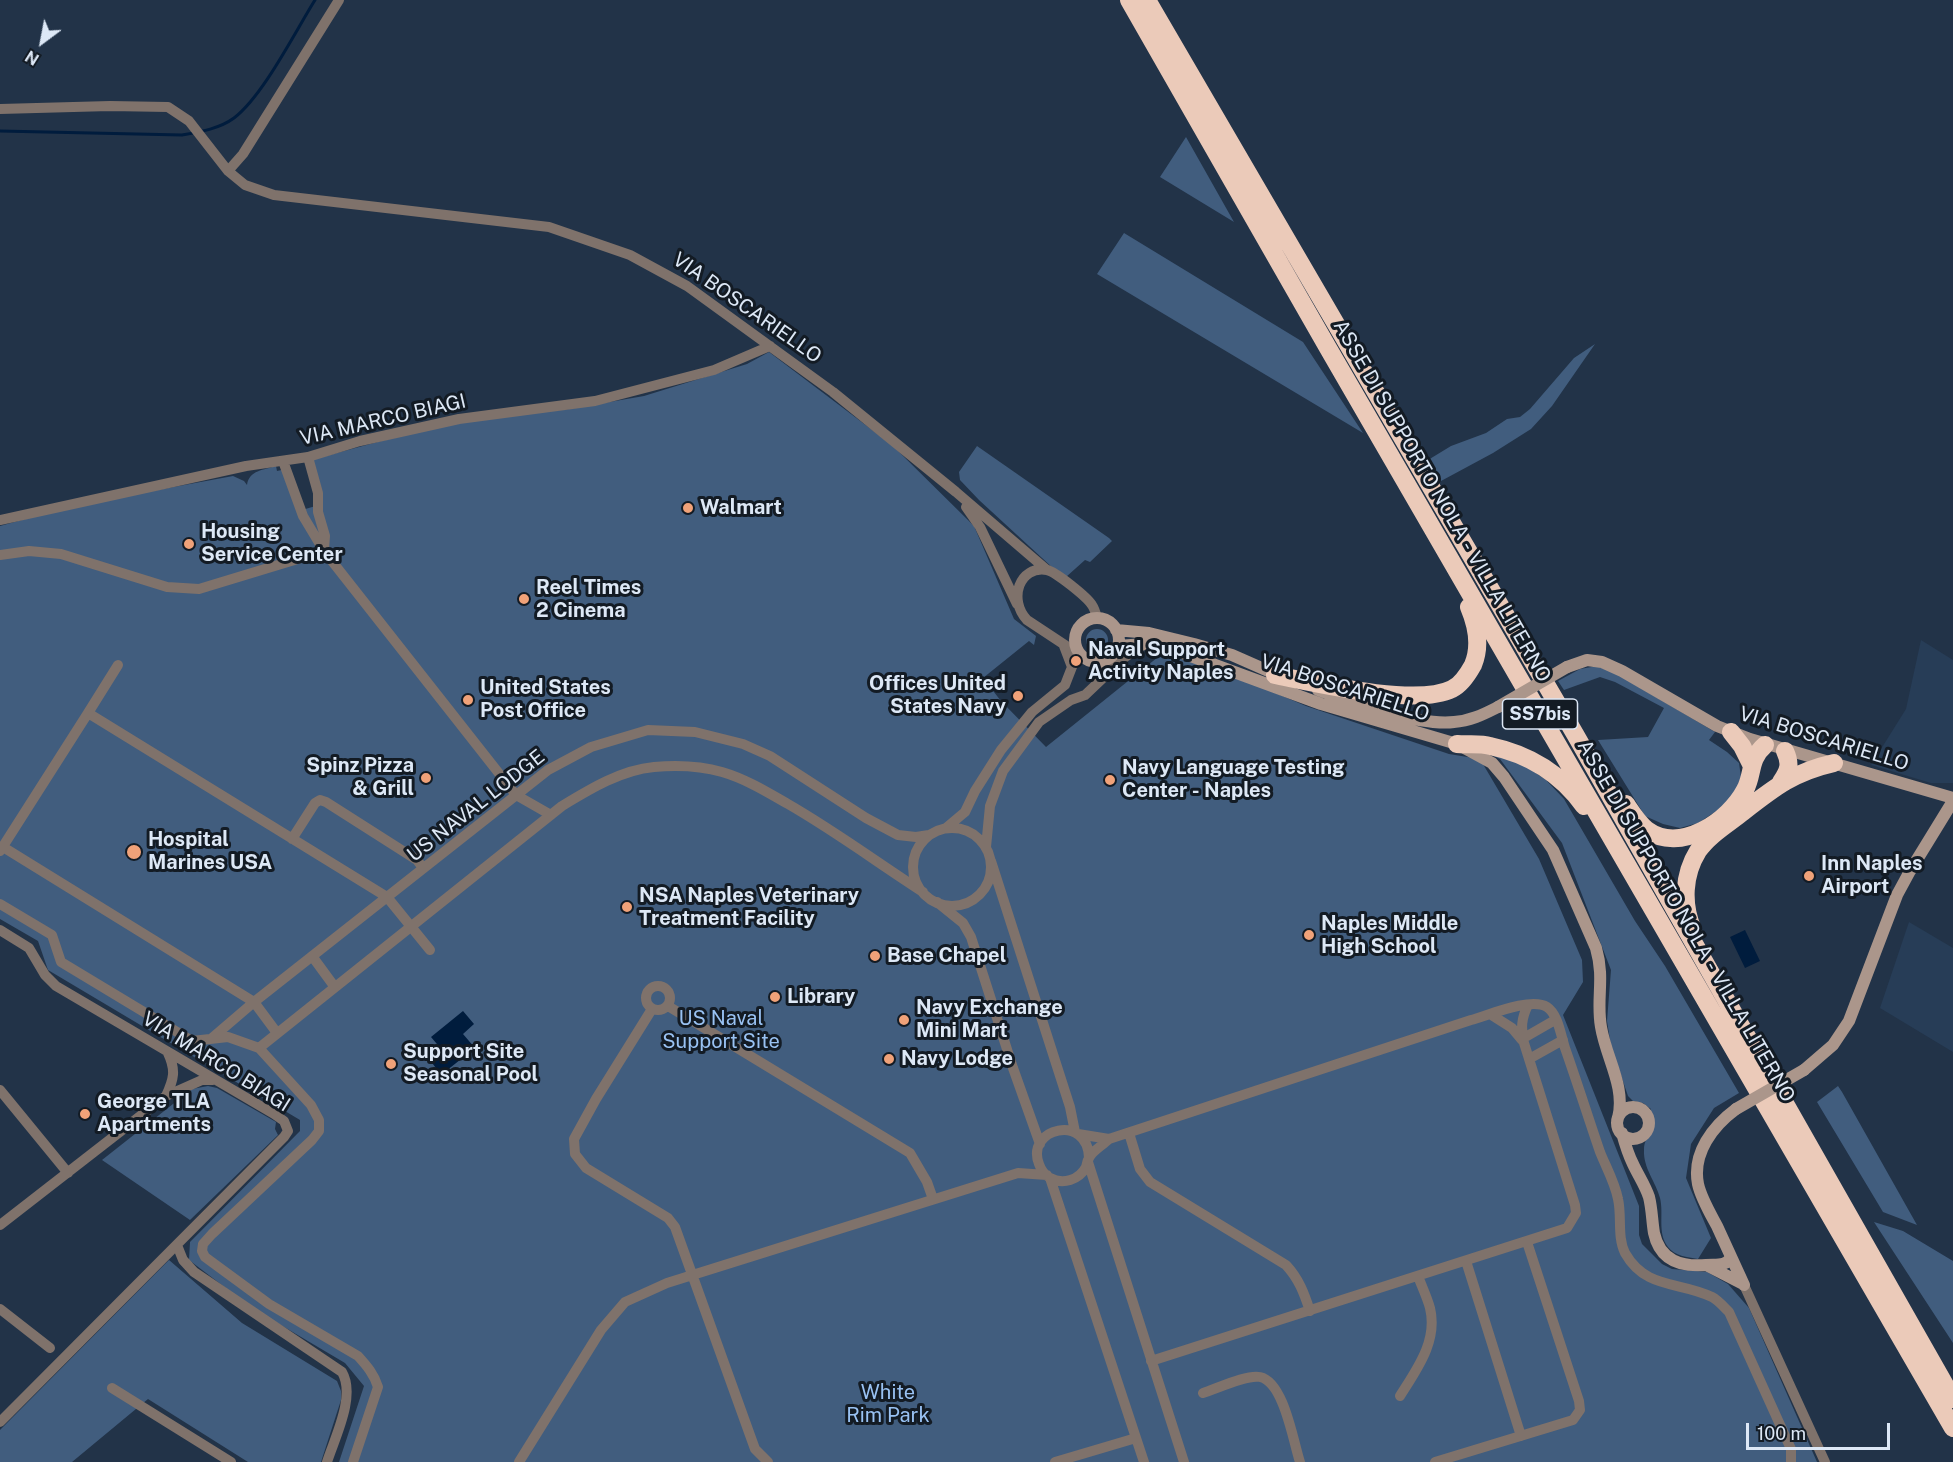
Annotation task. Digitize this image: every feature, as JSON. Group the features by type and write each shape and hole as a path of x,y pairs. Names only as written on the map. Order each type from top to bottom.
{"highway":[{"name":"ASSE DI SUPPORTO NOLA - VILLA LITERNO","path":"1130,0 1436,535 1953,1428"},
{"name":"ASSE DI SUPPORTO NOLA - VILLA LITERNO","path":"1147,0 1575,734 1953,1399"},
{"path":"1275,675 1339,687 1418,696 1443,693 1458,685 1476,657 1478,643 1475,622 1436,535"},
{"path":"1731,732 1742,746 1751,764"},
{"path":"1575,734 1647,830 1674,838 1688,837 1703,832 1737,802 1749,780 1751,764 1756,752 1765,745"},
{"path":"1457,744 1488,745 1526,757 1557,776 1576,795 1641,889"},
{"path":"1781,782 1789,770 1790,762 1785,751"},
{"path":"1718,987 1690,923 1686,901 1687,877 1699,851 1712,837 1781,782 1812,768 1834,763"}],"street":[{"path":"228,171 243,154 339,0"},
{"name":"VIA BOSCARIELLO","path":"0,109 168,107 189,121 228,171 245,185 274,195 549,227 630,255 687,286 833,392 1047,570 1060,577 1092,604 1097,618"},
{"name":"VIA MARCO BIAGI","path":"0,520 246,466 308,457 360,441 459,419 595,401 714,370 770,346"},
{"path":"308,457 318,493 318,512 325,536 324,551"},
{"path":"283,461 303,516 324,551 516,795 551,815"},
{"name":"VIA BOSCARIELLO","path":"956,492 980,527 1020,613 1080,656"},
{"path":"0,555 29,551 61,554 167,587 200,589 324,551"},
{"path":"1017,604 1017,589 1024,578 1034,571 1047,570"},
{"path":"1097,618 1108,621 1116,630 1119,639 1118,646 1109,658 1100,662 1088,661 1080,656 1074,643 1077,629 1087,620 1097,618"},
{"name":"VIA BOSCARIELLO","path":"1116,630 1149,633 1194,644 1232,655 1275,675 1349,702 1434,722 1455,722 1475,718 1567,668 1587,660 1602,662 1731,732 1765,745 1953,799"},
{"path":"986,847 990,806 1003,771 1039,722 1071,700 1085,695 1125,657 1144,644"},
{"name":"VIA BOSCARIELLO","path":"1118,646 1144,644 1169,648 1321,704 1457,744 1492,763 1553,850 1577,901 1601,965 1600,1023 1620,1092 1621,1106 1618,1118"},
{"path":"923,892 916,881 913,868 920,844 929,835 946,828 965,812 975,791 1001,750 1032,712 1065,685 1072,667 1064,646"},
{"path":"1100,662 1103,677"},
{"path":"118,665 2,849 254,1002 277,1033"},
{"path":"88,713 387,897 430,950"},
{"name":"US NAVAL LODGE","path":"212,1038 254,1002 548,770 591,747 648,730 695,732 743,744 770,756 866,818 898,835 916,837 929,835"},
{"path":"259,1048 551,815 589,789 652,767 686,766 722,772 755,785 822,824 923,892 963,922 971,937 1039,1148 1039,1165 1049,1177 1144,1462"},
{"path":"1825,1462 1701,1193 1697,1173 1702,1148 1720,1121 1736,1109 1804,1070 1833,1045 1849,1021 1897,895 1953,799"},
{"path":"292,839 315,803 320,800 417,860 423,868"},
{"path":"946,828 969,831 986,847 1070,1107 1076,1133 1086,1145 1088,1160 1184,1462"},
{"path":"937,902 960,905 981,894 991,873 991,861"},
{"path":"0,904 52,935 61,962 192,1041 228,1037 259,1048 311,1105 319,1120 319,1131 212,1234 203,1244 201,1251 205,1257 269,1304 358,1356 369,1369 378,1387 353,1462"},
{"name":"VIA MARCO BIAGI","path":"0,930 29,948 45,975 56,986 284,1121 288,1131 177,1245"},
{"path":"312,956 334,986"},
{"path":"663,986 669,991 668,1006 662,1010 652,1009 647,1004 645,996 648,989 663,986"},
{"path":"1018,1173 1039,1148 1045,1137 1059,1130 1109,1139 1490,1014 1540,1004 1552,1012 1618,1197 1621,1238 1625,1252 1636,1267 1648,1277 1661,1283 1713,1297 1729,1312 1791,1449 1791,1462"},
{"path":"1151,1361 1568,1228 1576,1213 1575,1205 1523,1040 1522,1016 1528,1005"},
{"path":"668,1006 910,1153 927,1182 933,1199"},
{"path":"652,1009 574,1139 575,1154 586,1168 668,1218 675,1227 755,1449 768,1462"},
{"path":"1490,1014 1512,1028 1523,1040"},
{"path":"1523,1040 1555,1020"},
{"path":"1529,1059 1563,1040"},
{"path":"166,1096 175,1074 168,1053"},
{"path":"175,1074 192,1067 195,1082"},
{"path":"0,1225 166,1096 195,1082 213,1080"},
{"path":"0,1090 68,1173"},
{"path":"1622,1133 1631,1138 1642,1136 1648,1128 1649,1118 1643,1110 1634,1107 1624,1110 1618,1118 1618,1124 1649,1198 1654,1234 1658,1245 1670,1260 1677,1264 1696,1267 1722,1264 1728,1262 1731,1257"},
{"path":"1129,1133 1140,1169 1150,1182 1286,1265 1296,1275 1302,1286 1310,1311"},
{"path":"519,1462 601,1330 625,1302 668,1283 1018,1173 1058,1180 1073,1179 1085,1169 1088,1160 1109,1139"},
{"path":"1435,1462 1573,1420 1580,1410 1527,1242"},
{"path":"0,1422 177,1245 183,1260 194,1272 342,1372 347,1379 347,1402 327,1462"},
{"path":"1466,1261 1521,1436"},
{"path":"1705,1265 1744,1285"},
{"path":"1400,1396 1421,1362 1431,1335 1430,1307 1418,1276"},
{"path":"0,1309 50,1348"},
{"path":"1203,1393 1247,1378 1260,1376 1270,1382 1280,1394 1300,1462"},
{"path":"112,1388 231,1462"},
{"path":"1055,1462 1136,1437"}],"shaded area":[{"path":"1921,640 1953,660 1953,783 1931,783 1871,765 1906,709"},
{"path":"1909,922 1953,948 1953,1052 1880,1008"},
{"path":"1745,930 1760,961 1745,968 1730,937"},
{"path":"463,1011 474,1024 463,1034 475,1048 441,1075 430,1060 442,1050 431,1037"}],"green space":[{"path":"1186,137 1234,222 1160,177"},
{"path":"1124,233 1303,342 1363,433 1097,274"},
{"path":"1595,344 1552,406 1531,429 1441,481 1428,460 1451,446 1486,433 1507,419 1520,417 1530,409 1574,358"},
{"name":"US Naval Support Site","path":"769,352 892,445 974,526 1014,619 1036,636 1034,645 1029,641 983,678 1001,701 1046,747 1163,653 1240,678 1306,706 1449,754 1480,759 1539,859 1582,960 1583,982 1563,1015 1639,1206 1639,1235 1642,1244 1662,1264 1672,1269 1707,1272 1728,1284 1749,1308 1817,1462 339,1462 364,1386 345,1363 252,1308 189,1260 190,1242 300,1131 300,1120 48,970 38,941 0,919 0,526 76,505 233,476 247,485 254,473 276,466 277,471 286,469 302,510 319,505 307,461 470,420 569,409 644,396 747,364"},
{"path":"977,446 1112,541 1090,562 1085,560 1066,577 1054,569 960,480 959,472"},
{"path":"1097,629 1105,632 1108,640 1105,648 1097,651 1089,648 1086,640 1089,632"},
{"path":"1597,666 1617,674 1715,732 1709,740 1739,763 1741,777 1734,797 1698,823 1680,828 1645,816 1598,740 1648,737 1664,708 1615,682 1600,677 1564,690 1558,681 1580,669"},
{"path":"1482,750 1524,765 1546,780 1564,799 1739,1093 1714,1108 1691,1144 1686,1178 1711,1238 1698,1259 1674,1252 1668,1247 1663,1236 1660,1198 1644,1157 1646,1140 1652,1129 1649,1112 1651,1109 1643,1103 1633,1101 1628,1096 1611,1046 1607,1021 1611,970 1562,843 1500,759"},
{"path":"208,1086 217,1088 276,1122 275,1129 278,1135 190,1220 102,1160 192,1089"},
{"path":"1838,1086 1917,1225 1883,1212 1817,1102"},
{"path":"1874,1222 1903,1231 1953,1261 1953,1343"},
{"path":"169,1260 242,1323 337,1381 341,1391 341,1400 321,1462 248,1462 148,1399 72,1462 0,1462 0,1430"}],"waterway":[{"path":"0,131 182,135 222,125 234,118 256,95 278,63 315,0"}],"place":[{"name":"Walmart","path":"688,508"},
{"name":"Housing Service Center","path":"189,544"},
{"name":"Reel Times 2 Cinema","path":"524,599"},
{"name":"Naval Support Activity Naples","path":"1076,661"},
{"name":"Offices United States Navy","path":"1018,696"},
{"name":"United States Post Office","path":"468,700"},
{"name":"Spinz Pizza & Grill","path":"426,778"},
{"name":"Navy Language Testing Center - Naples","path":"1110,780"},
{"name":"Hospital Marines USA","path":"134,852"},
{"name":"Inn Naples Airport","path":"1809,876"},
{"name":"NSA Naples Veterinary Treatment Facility","path":"627,907"},
{"name":"Naples Middle High School","path":"1309,935"},
{"name":"Base Chapel","path":"875,956"},
{"name":"Library","path":"775,997"},
{"name":"Navy Exchange Mini Mart","path":"904,1020"},
{"name":"Navy Lodge","path":"889,1059"},
{"name":"Support Site Seasonal Pool","path":"391,1064"},
{"name":"George TLA Apartments","path":"85,1114"}],"park label":[{"name":"White Rim Park","path":"888,1404"}]}
